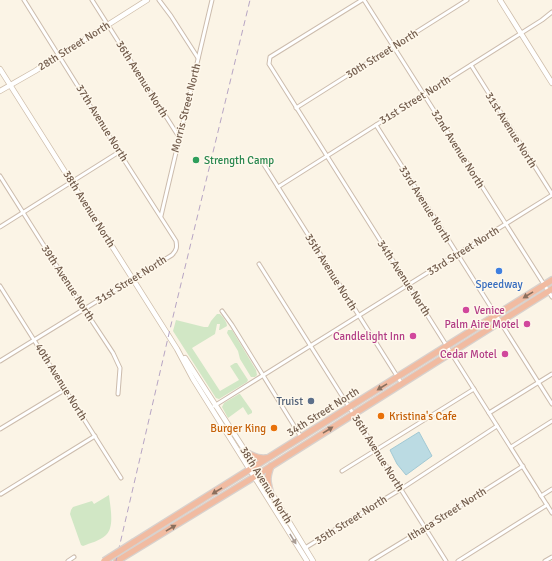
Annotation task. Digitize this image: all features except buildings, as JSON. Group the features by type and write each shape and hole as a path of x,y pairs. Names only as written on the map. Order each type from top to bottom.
{"highway":[{"name":"34th Street North","path":"104,561 552,280"},
{"name":"34th Street North","path":"118,561 306,445 550,291"},
{"path":"306,445 309,437 319,429 320,425"},
{"path":"246,452 256,458 268,458"},
{"path":"270,491 267,476 271,466"}],"main road":[{"name":"28th Street North","path":"0,91 147,0"},
{"path":"500,0 552,83"},
{"name":"38th Avenue North","path":"0,68 178,349 193,379 255,466 257,475 307,561"},
{"name":"38th Avenue North","path":"213,406 250,470 257,475 270,491 313,561"}],"street":[{"name":"37th Avenue North","path":"24,0 161,216 176,241 177,248"},
{"name":"36th Avenue North","path":"92,0 179,137"},
{"path":"160,0 198,59"},
{"name":"Morris Street North","path":"161,216 212,0"},
{"name":"32nd Avenue North","path":"363,0 544,285 550,291 552,297"},
{"name":"34th Avenue North","path":"363,0 270,57 269,64 552,513"},
{"name":"30th Street North","path":"296,108 467,0"},
{"name":"31st Street North","path":"278,188 521,34 552,12"},
{"name":"31st Avenue North","path":"471,65 552,194"},
{"name":"33rd Avenue North","path":"376,125 552,404"},
{"path":"0,227 119,152"},
{"name":"35th Avenue North","path":"261,160 402,384"},
{"name":"39th Avenue North","path":"0,176 113,353 120,368 118,394"},
{"name":"33rd Street North","path":"213,406 552,194"},
{"name":"31st Street North","path":"0,361 132,278 172,255 176,252 177,248"},
{"name":"36th Avenue North","path":"259,264 446,561"},
{"name":"40th Avenue North","path":"0,286 121,478"},
{"path":"0,294 4,291"},
{"path":"222,311 301,437"},
{"path":"489,413 552,374"},
{"path":"0,429 66,389"},
{"path":"342,471 474,389"},
{"path":"511,447 552,421"},
{"name":"35th Street North","path":"305,548 401,489 498,426"},
{"path":"1,494 95,436"},
{"name":"Ithaca Street North","path":"371,561 522,466"},
{"path":"541,496 552,489"},
{"path":"458,561 547,505"},
{"path":"68,561 74,557"},
{"path":"545,561 552,557"}],"green space":[{"path":"217,314 220,314 226,321 227,326 219,330 220,324 217,324 215,334 192,348 220,391 239,380 230,366 235,363 237,363 248,380 219,399 216,398 173,331 176,320 208,327"},
{"path":"228,330 232,330 256,370 257,375 255,377 251,377 240,359 238,351 227,333"},
{"path":"239,394 252,413 248,415 243,407 228,418 222,407 224,403"},
{"path":"109,495 111,522 109,531 104,537 98,540 83,546 81,545 70,514 71,510 73,507 92,501 94,504"}],"water":[{"path":"419,432 432,456 406,475 397,464 390,450"}],"railway":[{"path":"116,561 171,325 250,0"}],"place":[{"name":"Strength Camp","path":"196,160"},
{"name":"Speedway","path":"499,271"},
{"name":"Venice","path":"466,310"},
{"name":"Palm Aire Motel","path":"527,324"},
{"name":"Candlelight Inn","path":"413,336"},
{"name":"Cedar Motel","path":"505,354"},
{"name":"Truist","path":"311,401"},
{"name":"Kristina's Cafe","path":"381,416"},
{"name":"Burger King","path":"274,428"}]}
